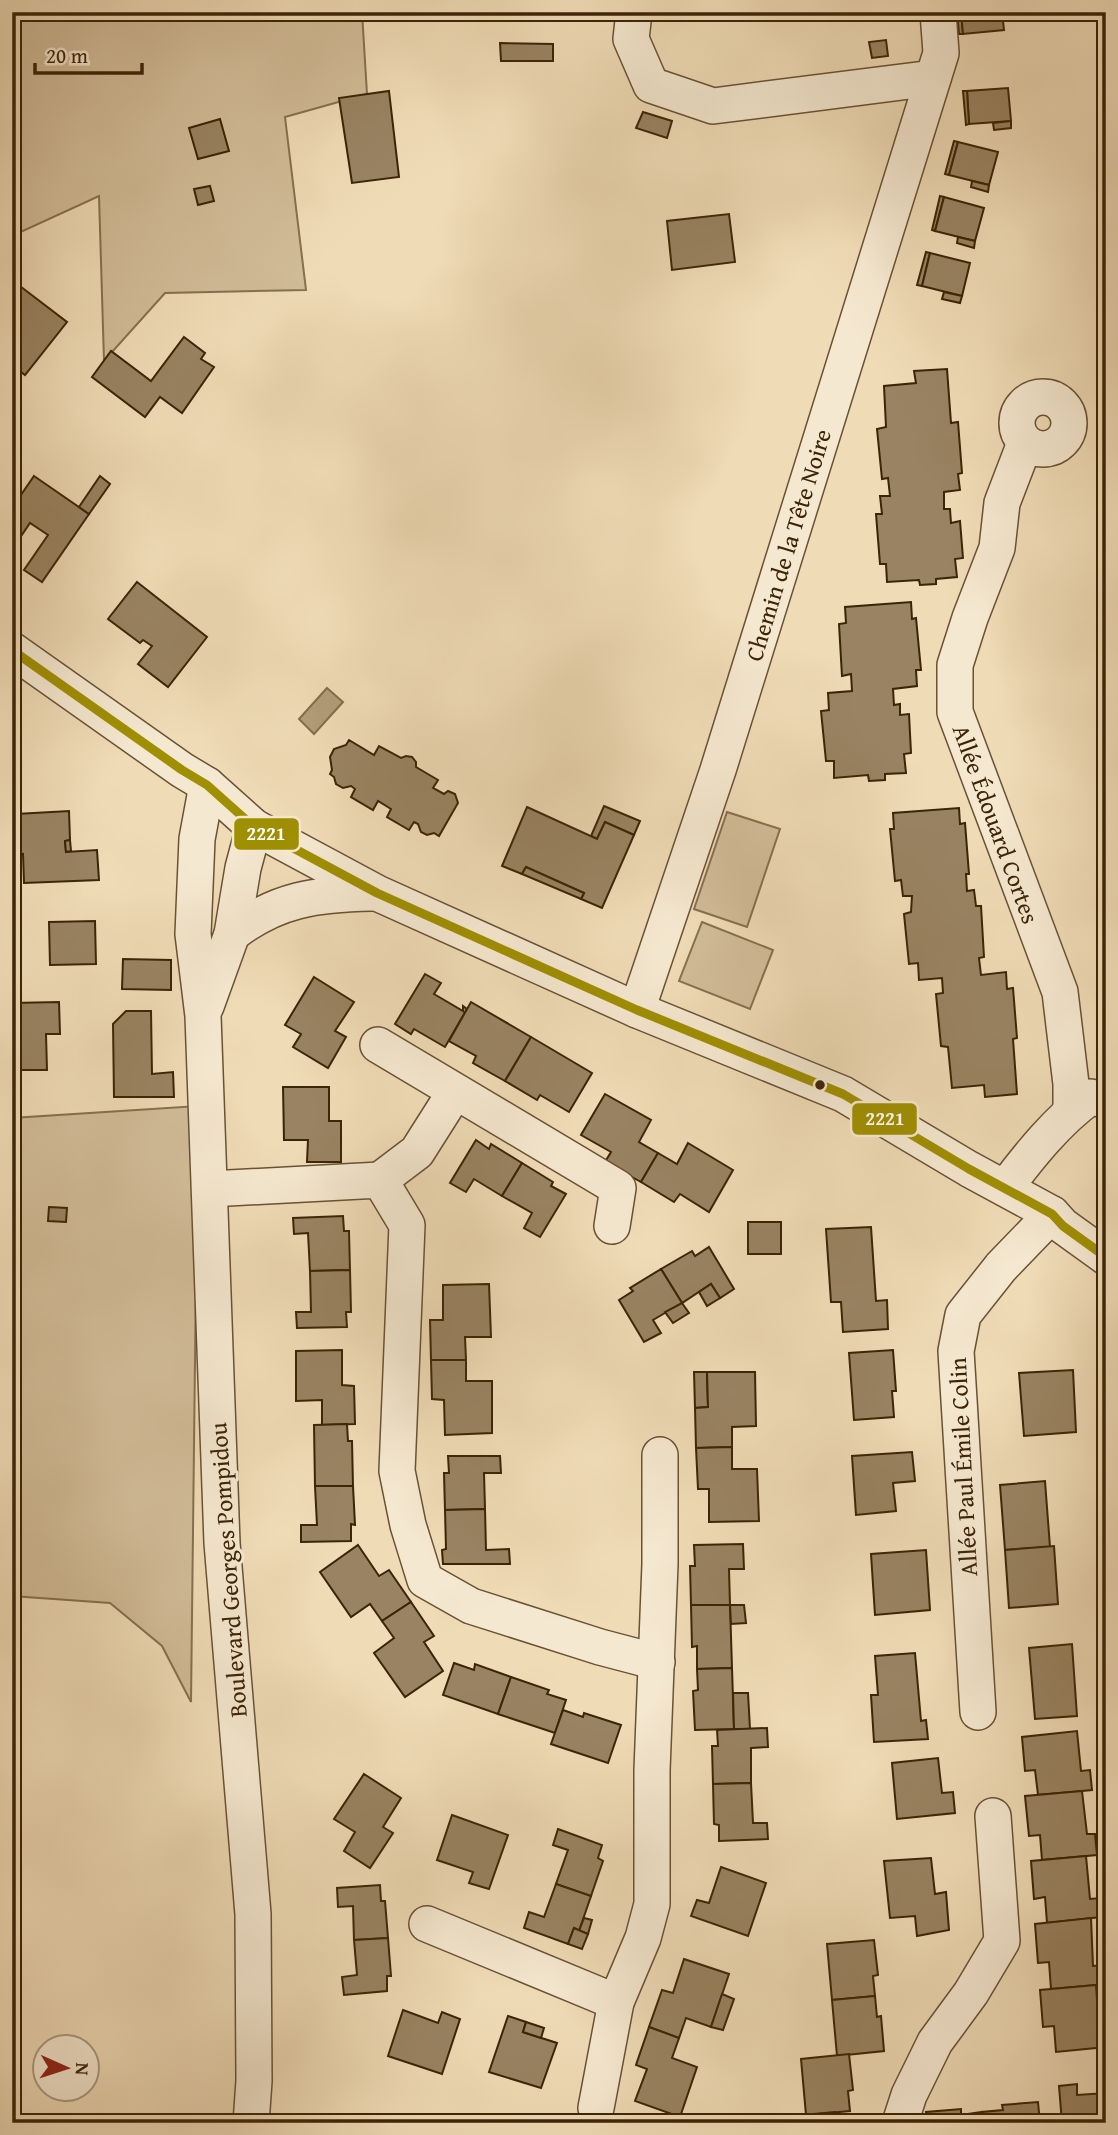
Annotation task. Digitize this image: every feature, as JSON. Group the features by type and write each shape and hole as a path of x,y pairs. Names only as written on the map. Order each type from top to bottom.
{"street":[{"path":"634,12 632,39 650,85 713,106 933,78"},
{"name":"Chemin de la Tête Noire","path":"637,1010 718,770 941,53 938,12"},
{"name":"Allée Édouard Cortes","path":"1025,443 1002,503 997,548 955,665 955,712 1060,992 1072,1084 1071,1111"},
{"path":"12,650 207,785 254,827 377,893 637,1010 844,1094 1052,1213 1063,1226 1106,1257"},
{"name":"Boulevard Georges Pompidou","path":"207,785 197,839 193,934 203,1016 222,1543 253,1914 254,2081 251,2123"},
{"name":"Boulevard Georges Pompidou","path":"203,1016 232,934 243,868 254,827"},
{"path":"232,934 251,918 289,902 328,894 377,893"},
{"path":"378,1045 618,1188 612,1226"},
{"path":"210,1189 380,1180 416,1152 456,1092"},
{"path":"1005,1188 1023,1163 1071,1111 1090,1097 1106,1100"},
{"path":"380,1180 407,1225 397,1471 408,1525 425,1580 471,1606 657,1662"},
{"name":"Allée Paul Émile Colin","path":"978,1712 956,1351 963,1315 1000,1267 1052,1213"},
{"path":"594,2118 615,2002 643,1938 652,1904 652,1770 660,1564 660,1455"},
{"path":"900,2123 909,2095 936,2042 971,1993 1002,1941 993,1816"},
{"path":"427,1924 615,2002"}],"shaded area":[{"path":"12,12 362,12 367,94 285,117 306,290 165,293 104,361 99,196 12,236"},
{"path":"327,688 343,702 314,734 299,719"},
{"path":"727,812 780,829 747,927 694,909"},
{"path":"702,922 773,950 750,1009 679,981"},
{"path":"198,1106 191,1702 162,1646 110,1603 12,1596 12,1118"}],"building":[{"path":"716,12 751,12 752,16 733,19 732,13 716,15"},
{"path":"957,12 961,12 963,34 959,34"},
{"path":"961,12 1002,12 1004,30 963,34"},
{"path":"886,40 888,56 872,58 869,42"},
{"path":"500,43 553,44 553,61 501,61"},
{"path":"1008,88 1011,121 969,124 967,91"},
{"path":"389,91 399,177 352,183 339,98"},
{"path":"963,91 967,91 969,124 966,125"},
{"path":"643,112 672,121 667,138 636,128"},
{"path":"220,119 229,151 198,159 189,128"},
{"path":"1011,121 1011,128 994,130 993,123"},
{"path":"954,141 958,142 949,175 945,174"},
{"path":"958,142 998,152 989,185 949,175"},
{"path":"972,181 989,185 988,192 971,187"},
{"path":"210,186 214,201 198,205 194,189"},
{"path":"940,196 944,197 935,231 932,230"},
{"path":"944,197 984,208 975,241 935,231"},
{"path":"729,214 735,262 672,270 667,221"},
{"path":"958,237 975,241 974,248 957,243"},
{"path":"926,252 930,253 922,286 917,285"},
{"path":"930,253 970,263 962,296 922,286"},
{"path":"12,280 67,322 25,375 12,365"},
{"path":"944,292 962,296 960,303 942,299"},
{"path":"184,337 205,353 201,359 214,367 182,413 160,397 145,417 92,377 111,351 151,381"},
{"path":"947,369 951,423 958,422 962,473 958,474 960,490 944,492 944,509 950,509 951,523 960,521 963,558 955,559 957,577 936,579 936,584 920,585 919,580 887,582 886,564 880,564 876,514 882,514 880,496 890,496 888,478 882,479 877,429 886,427 884,386 916,383 914,371"},
{"path":"34,476 89,514 42,582 24,570 48,535 30,523 15,545 12,543 12,508"},
{"path":"100,476 110,484 89,514 79,507"},
{"path":"137,582 207,637 168,687 138,664 152,646 143,640 140,643 108,619"},
{"path":"911,602 912,619 916,618 921,670 916,670 917,686 893,689 894,705 900,704 900,715 909,714 911,753 904,754 906,773 885,774 885,780 869,781 868,775 834,778 834,761 826,761 821,711 829,710 828,693 852,691 851,674 842,676 839,624 846,623 845,607"},
{"path":"349,740 374,755 379,746 401,758 412,757 416,767 438,780 433,788 444,794 448,791 455,794 458,803 439,836 421,832 418,824 414,822 409,830 387,817 391,809 378,801 373,810 351,797 355,789 351,786 343,788 336,784 330,774 330,757 334,749 346,745"},
{"path":"604,806 640,821 634,835 605,822 597,839 591,836"},
{"path":"527,807 597,839 605,822 634,835 602,908 581,899 584,893 526,867 522,874 502,866"},
{"path":"959,808 960,824 965,823 969,874 966,874 967,891 974,890 976,906 981,906 984,957 979,958 981,975 1006,972 1007,989 1013,988 1017,1038 1013,1039 1017,1094 985,1097 984,1085 952,1088 948,1047 941,1046 936,994 943,993 942,978 919,980 918,963 909,964 904,914 911,912 912,896 903,896 901,880 895,881 890,829 894,829 893,813"},
{"path":"69,811 70,840 65,841 66,852 97,850 99,880 24,883 23,854 17,855 16,814"},
{"path":"70,840 71,851 66,852 65,841"},
{"path":"526,867 584,893 581,899 522,874"},
{"path":"95,921 96,964 50,965 49,922"},
{"path":"123,959 171,960 171,990 122,989"},
{"path":"425,974 441,983 434,994 463,1011 463,1006 467,1009 445,1047 414,1029 411,1034 395,1024"},
{"path":"314,977 354,1002 335,1031 346,1037 328,1068 293,1047 301,1034 285,1025"},
{"path":"59,1002 60,1034 46,1034 47,1070 12,1070 12,1003"},
{"path":"471,1002 531,1037 505,1081 473,1063 476,1056 449,1041"},
{"path":"126,1011 151,1011 152,1074 173,1072 174,1097 114,1097 113,1024"},
{"path":"531,1037 592,1073 569,1112 540,1095 537,1100 505,1081"},
{"path":"283,1087 329,1087 329,1121 341,1121 341,1162 307,1162 308,1140 284,1140"},
{"path":"605,1094 651,1120 639,1142 658,1153 641,1182 605,1162 611,1152 581,1135"},
{"path":"476,1140 489,1149 491,1144 522,1163 502,1196 474,1179 466,1192 450,1183"},
{"path":"688,1143 733,1170 709,1212 680,1194 674,1202 641,1182 658,1153 677,1164"},
{"path":"522,1163 553,1182 551,1186 566,1194 540,1237 524,1228 532,1213 502,1196"},
{"path":"49,1207 67,1208 66,1222 48,1221"},
{"path":"343,1216 344,1231 349,1231 350,1270 310,1271 308,1233 294,1234 293,1218"},
{"path":"748,1222 781,1222 781,1254 748,1254"},
{"path":"871,1227 876,1301 887,1300 888,1329 843,1332 841,1302 831,1302 826,1229"},
{"path":"709,1247 734,1289 720,1298 711,1284 682,1303 661,1269 692,1251 695,1256"},
{"path":"661,1269 682,1303 653,1320 661,1333 644,1342 619,1300 633,1291 630,1288"},
{"path":"350,1270 351,1312 346,1312 347,1327 297,1328 296,1312 311,1312 310,1271"},
{"path":"489,1284 491,1337 465,1337 466,1360 431,1360 430,1320 443,1320 443,1285"},
{"path":"711,1284 720,1298 707,1306 699,1292"},
{"path":"682,1303 689,1313 673,1323 665,1312"},
{"path":"342,1350 342,1385 354,1386 355,1424 322,1425 322,1400 296,1401 296,1351"},
{"path":"893,1350 896,1391 892,1391 894,1417 854,1420 849,1353"},
{"path":"431,1360 466,1360 466,1381 492,1381 492,1433 445,1435 444,1400 432,1399"},
{"path":"1073,1370 1076,1432 1024,1436 1019,1373"},
{"path":"694,1372 707,1372 708,1407 695,1408"},
{"path":"707,1372 755,1372 756,1426 732,1427 732,1447 696,1448 695,1408 708,1407"},
{"path":"347,1424 348,1441 352,1441 353,1486 315,1486 314,1425"},
{"path":"732,1447 732,1469 757,1469 759,1521 709,1522 709,1489 698,1489 696,1448"},
{"path":"912,1452 915,1481 893,1483 896,1511 856,1515 852,1456"},
{"path":"448,1456 500,1456 501,1473 484,1473 485,1509 445,1510 444,1473 449,1473"},
{"path":"1045,1481 1050,1547 1005,1550 1000,1485"},
{"path":"315,1486 353,1486 355,1525 351,1524 351,1541 301,1542 301,1525 317,1525"},
{"path":"485,1509 486,1550 509,1549 510,1564 443,1564 442,1550 446,1549 445,1510"},
{"path":"743,1544 744,1569 729,1569 730,1605 691,1605 690,1566 695,1566 694,1545"},
{"path":"358,1545 379,1576 389,1570 411,1602 382,1621 370,1604 351,1617 320,1572"},
{"path":"1054,1546 1058,1604 1009,1608 1005,1550"},
{"path":"926,1550 930,1610 875,1615 871,1554"},
{"path":"411,1602 434,1636 424,1642 443,1671 405,1697 374,1653 394,1638 382,1621"},
{"path":"691,1605 730,1605 732,1668 697,1669 697,1646 692,1647"},
{"path":"730,1605 744,1605 746,1623 731,1624"},
{"path":"1072,1644 1077,1716 1035,1719 1029,1648"},
{"path":"915,1653 921,1721 926,1720 928,1739 874,1742 871,1695 878,1695 875,1656"},
{"path":"454,1663 474,1670 475,1664 511,1677 498,1714 443,1695"},
{"path":"732,1668 734,1729 695,1730 693,1691 698,1690 697,1669"},
{"path":"511,1677 549,1690 547,1694 566,1700 555,1733 498,1714"},
{"path":"733,1693 748,1693 750,1729 734,1729"},
{"path":"563,1710 583,1717 584,1713 621,1725 608,1763 551,1744"},
{"path":"767,1728 768,1747 751,1748 751,1783 713,1784 712,1746 718,1746 717,1730"},
{"path":"1077,1731 1081,1771 1090,1770 1092,1790 1038,1795 1035,1770 1025,1771 1022,1737"},
{"path":"938,1758 942,1793 953,1792 955,1813 897,1819 892,1763"},
{"path":"364,1774 401,1798 383,1827 393,1833 370,1868 344,1851 355,1832 334,1819"},
{"path":"751,1783 753,1823 767,1823 768,1839 719,1841 719,1825 714,1824 713,1784"},
{"path":"1082,1791 1087,1834 1095,1834 1097,1855 1042,1860 1040,1835 1029,1836 1025,1796"},
{"path":"452,1815 508,1835 489,1889 469,1883 473,1872 437,1860"},
{"path":"558,1829 602,1845 598,1858 603,1861 591,1896 556,1884 568,1850 553,1845"},
{"path":"1086,1856 1090,1899 1100,1898 1101,1917 1047,1923 1045,1897 1034,1899 1031,1861"},
{"path":"931,1858 935,1894 946,1892 949,1930 917,1936 915,1916 890,1918 884,1861"},
{"path":"721,1867 766,1883 748,1936 691,1916 697,1900 709,1903"},
{"path":"556,1884 591,1896 579,1931 574,1928 568,1944 524,1928 529,1912 544,1917"},
{"path":"380,1885 381,1901 385,1901 388,1938 354,1940 353,1906 338,1907 337,1888"},
{"path":"584,1918 592,1920 588,1934 579,1931"},
{"path":"1091,1918 1093,1966 1104,1965 1106,1984 1051,1989 1049,1962 1038,1963 1035,1924"},
{"path":"574,1928 588,1934 582,1949 568,1944"},
{"path":"388,1938 391,1976 387,1976 387,1991 344,1995 342,1977 357,1975 354,1940"},
{"path":"874,1940 878,1975 873,1976 875,1996 832,2000 827,1944"},
{"path":"684,1959 729,1974 711,2027 686,2018 679,2038 649,2027 662,1990 673,1993"},
{"path":"1096,1985 1099,2028 1106,2027 1106,2047 1056,2052 1054,2026 1043,2027 1040,1990"},
{"path":"722,1994 734,1999 723,2030 711,2027"},
{"path":"875,1996 877,2017 881,2016 884,2051 837,2056 832,2000"},
{"path":"403,2010 438,2023 442,2012 460,2019 442,2074 388,2056"},
{"path":"508,2016 526,2022 523,2032 557,2043 541,2088 489,2072"},
{"path":"526,2022 544,2028 541,2038 523,2032"},
{"path":"649,2027 679,2038 672,2058 697,2067 680,2117 635,2101 647,2069 636,2065"},
{"path":"849,2054 853,2090 848,2091 850,2111 806,2115 801,2059"},
{"path":"1077,2084 1077,2095 1106,2093 1106,2123 1062,2123 1059,2086"},
{"path":"1038,2102 1040,2123 983,2123 982,2112 1003,2110 1002,2105"},
{"path":"961,2109 961,2115 982,2112 983,2123 927,2123 926,2112"},
{"path":"835,2112 836,2123 793,2123 792,2116"}],"transit line":[{"name":"2221","path":"12,650 207,785 254,827 377,893 637,1010 843,1094 969,1169 1052,1214 1063,1226 1106,1257"}]}
